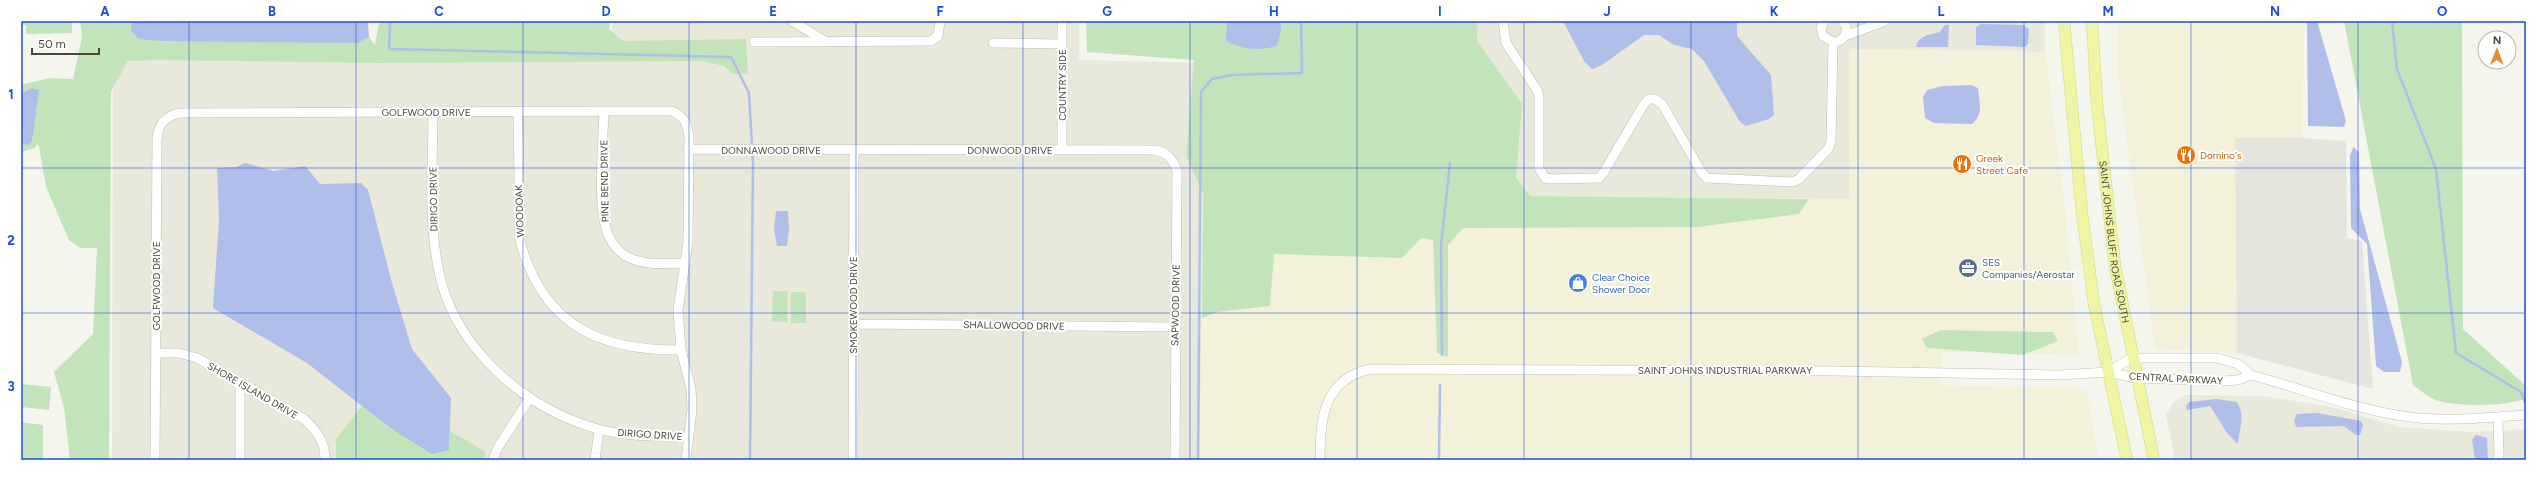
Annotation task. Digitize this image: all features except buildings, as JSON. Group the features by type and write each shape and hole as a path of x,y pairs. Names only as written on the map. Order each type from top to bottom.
{"main road":[{"path":"2064,21 2082,213 2094,304 2127,460"},
{"name":"SAINT JOHNS BLUFF ROAD SOUTH","path":"2092,21 2097,104 2109,225 2132,358 2154,460"}],"street":[{"path":"792,21 826,42"},
{"path":"754,42 931,41 938,36 940,21"},
{"name":"COUNTRY SIDE","path":"1062,21 1062,150"},
{"path":"1503,21 1506,43 1537,90 1539,168 1545,178 1551,179 1598,178 1604,172 1644,104 1649,99 1655,99 1662,104 1702,173 1707,178 1792,182 1799,179 1829,148 1831,141 1833,42"},
{"path":"1824,21 1821,28 1823,36 1833,42 1840,41 1845,36 1885,21"},
{"path":"1843,21 1846,28 1845,36"},
{"path":"993,43 1062,44"},
{"name":"GOLFWOOD DRIVE","path":"155,460 156,140 160,124 166,118 180,113 604,111 672,112 682,116 687,124 688,242 678,310 681,350 691,389 692,410 686,460"},
{"name":"PINE BEND DRIVE","path":"604,111 604,224 610,239 628,258 651,263 685,263"},
{"name":"DIRIGO DRIVE","path":"433,112 432,222 438,269 462,328 495,370 529,399 566,418 599,430 688,437"},
{"name":"WOODOAK","path":"518,112 518,218 520,241 526,261 542,292 568,320 590,335 608,342 638,349 681,350"},
{"name":"DONNAWOOD DRIVE","path":"688,149 854,151"},
{"name":"DONWOOD DRIVE","path":"854,151 1155,150 1166,153"},
{"name":"SMOKEWOOD DRIVE","path":"853,460 854,151"},
{"name":"SAPWOOD DRIVE","path":"1166,153 1174,162 1177,171 1174,327 1175,460"},
{"name":"SHALLOWOOD DRIVE","path":"854,324 1174,327"},
{"name":"SHORE ISLAND DRIVE","path":"156,353 188,354 304,419 318,432 323,442 325,460"},
{"name":"CENTRAL PARKWAY","path":"2108,372 2132,358 2217,358 2238,364 2251,375 2349,403 2410,417 2435,419 2526,415"},
{"name":"SAINT JOHNS INDUSTRIAL PARKWAY","path":"1320,460 1324,408 1345,379 1364,371 1387,368 1828,371 2060,375 2108,372"},
{"name":"CENTRAL PARKWAY","path":"2108,372 2136,378 2223,381 2251,375"},
{"path":"240,383 240,460"},
{"path":"493,460 497,449 529,399"},
{"path":"2498,417 2499,460"},
{"path":"594,460 599,430"}],"shaded area":[{"path":"612,21 1079,21 1079,60 1208,63 1203,193 1200,460 112,460 113,49 612,57"},
{"path":"1478,21 2045,21 2045,52 1850,49 1849,199 1516,196 1490,60 1477,41"},
{"path":"2118,21 2304,21 2302,138 2235,139 2237,353 2155,349 2117,67"},
{"path":"1850,49 2045,52 2064,201 2079,355 1942,352 1940,385 2082,389 2087,393 2099,460 1200,460 1203,193 1849,199"},
{"path":"2235,138 2302,138 2346,141 2347,238 2362,241 2373,389 2237,353"},
{"path":"2185,395 2264,396 2332,407 2399,427 2473,432 2525,429 2525,460 2175,460 2166,415 2173,403"}],"green space":[{"path":"21,21 72,21 72,33 26,34 26,25 21,25"},
{"path":"80,21 131,21 131,31 358,43 369,37 375,45 379,23 387,21 610,21 609,29 623,41 746,39 748,74 732,74 724,66 702,61 378,63 157,60 128,61 111,91 109,460 70,460 64,407 54,372 93,334 97,248 80,248 69,240 46,187 39,146 37,144 35,148 21,152 21,115 23,144 39,90 32,88 22,93 21,97 21,85 49,78 73,79 82,37"},
{"path":"1086,21 1478,21 1477,41 1522,104 1516,178 1530,196 1809,199 1799,214 1697,227 1463,228 1448,245 1448,357 1437,353 1433,240 1421,238 1402,258 1274,254 1270,306 1217,312 1202,318 1203,193 1186,156 1194,60 1087,52"},
{"path":"2344,21 2462,21 2463,329 2526,386 2526,398 2507,403 2482,405 2456,404 2433,399 2413,385"},
{"path":"773,291 788,291 787,322 772,322"},
{"path":"791,292 806,292 806,323 791,323"},
{"path":"1941,330 2053,332 2058,341 2023,355 1927,348 1922,339"},
{"path":"21,384 51,387 49,410 21,407"},
{"path":"362,406 390,429 449,450 450,431 486,452 484,460 336,460 336,439"},
{"path":"21,422 43,425 43,460 21,460"}],"water":[{"path":"131,21 365,21 368,22 369,37 358,43 161,41 139,39 131,31"},
{"path":"1227,21 1281,21 1281,31 1277,46 1263,49 1251,49 1226,41"},
{"path":"1563,21 1737,21 1737,36 1771,75 1774,115 1769,119 1746,126 1740,122 1704,61 1692,49 1674,45 1659,35 1644,35 1602,65 1592,69 1584,61"},
{"path":"2307,21 2317,21 2346,121 2344,127 2308,126"},
{"path":"1981,24 2023,25 2029,29 2028,44 2025,47 1976,45 1976,27"},
{"path":"1945,25 1949,25 1948,47 1916,47 1919,40 1928,35 1940,32"},
{"path":"1971,85 1978,88 1980,107 1978,116 1972,124 1934,123 1925,118 1923,97 1927,90 1943,86"},
{"path":"32,88 39,90 32,141 28,145 23,144 21,97 22,93"},
{"path":"2353,147 2359,152 2360,209 2402,362 2400,372 2384,372 2376,366 2367,244 2351,228 2350,156"},
{"path":"246,163 273,171 305,166 320,184 361,183 368,190 392,283 412,349 451,398 449,450 432,454 390,428 307,363 213,308 219,220 217,168 236,167"},
{"path":"776,211 788,211 789,229 787,246 777,246 774,229"},
{"path":"2216,399 2237,402 2240,407 2242,417 2238,444 2227,433 2210,406 2187,410 2186,406 2189,402"},
{"path":"2317,413 2361,421 2363,425 2360,435 2356,435 2344,426 2296,427 2294,420 2297,414"},
{"path":"2476,435 2487,438 2488,460 2475,460 2472,440"}],"waterway":[{"path":"390,21 389,49 731,57 749,93 753,164 750,460"},
{"path":"1198,460 1201,92 1212,79 1231,75 1302,73 1301,21"},
{"path":"2392,21 2397,69 2436,169 2456,353 2521,392 2526,405"},
{"path":"1442,355 1441,245 1450,163"},
{"path":"1439,460 1440,385"}],"place":[{"name":"Domino's","path":"2186,155"},
{"name":"Greek Street Cafe","path":"1962,164"},
{"name":"SES Companies/Aerostar","path":"1968,268"},
{"name":"Clear Choice Shower Door","path":"1578,283"}]}
